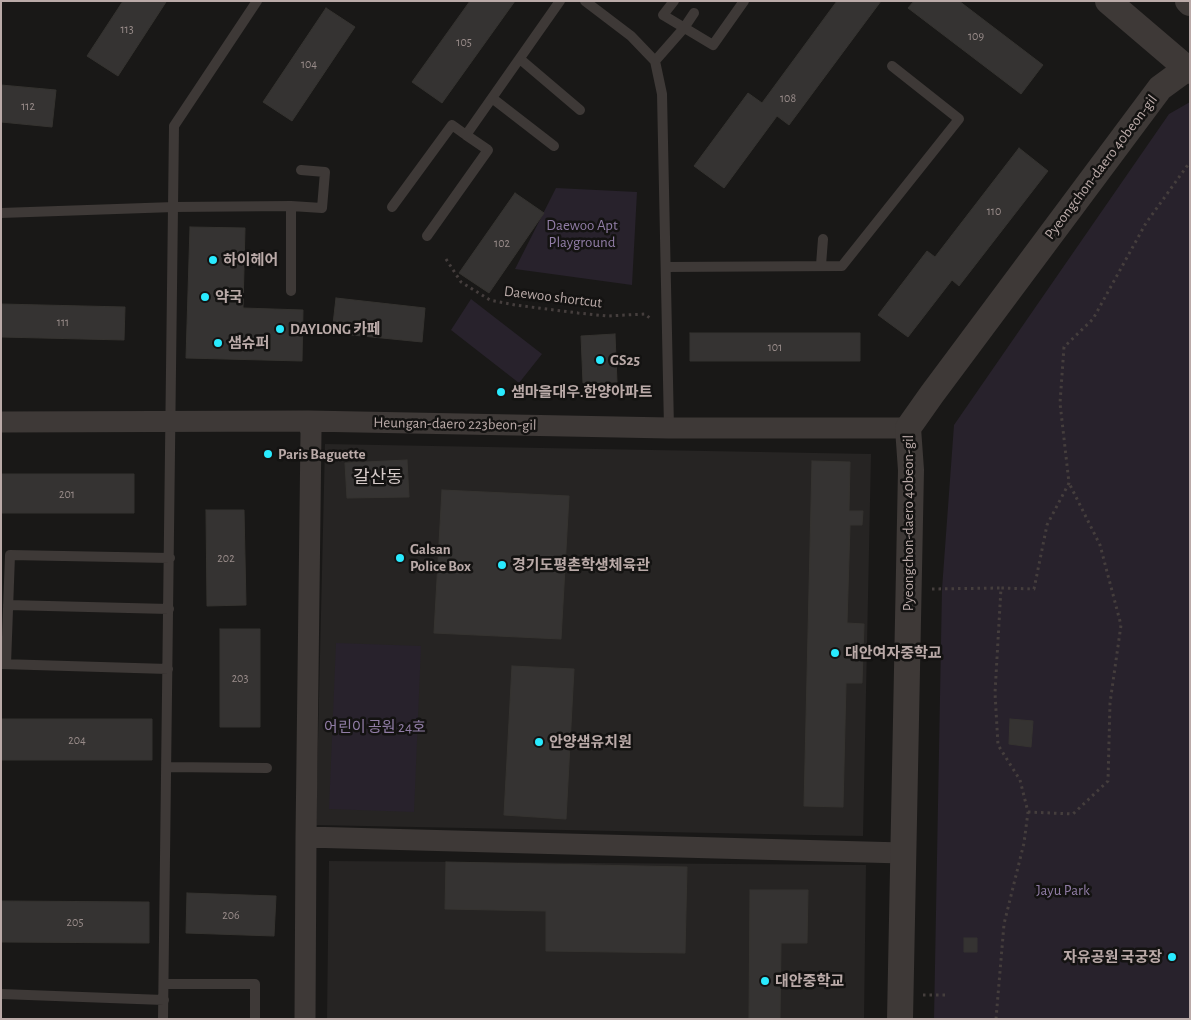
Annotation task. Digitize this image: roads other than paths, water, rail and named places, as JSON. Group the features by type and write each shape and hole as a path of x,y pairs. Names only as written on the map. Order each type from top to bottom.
{"street":[{"path":"1108,1 1189,69"},
{"name":"Pyeongchon-daero 40beon-gil","path":"900,1019 911,470 908,428 1160,88 1189,69"},
{"path":"305,1019 311,432 308,421"},
{"name":"Heungan-daero 223beon-gil","path":"1,422 308,421 669,428 908,428"},
{"path":"306,838 903,853"}],"lane":[{"path":"163,1019 174,126 257,1"},
{"path":"466,136 560,1"},
{"path":"585,1 631,36 656,60 662,94 669,428"},
{"path":"674,1 663,15 713,45 744,1"},
{"path":"656,60 684,28 694,13"},
{"path":"520,59 580,110"},
{"path":"666,267 842,266 959,119 892,66"},
{"path":"492,98 554,146"},
{"path":"392,207 452,125 488,150 427,236"},
{"path":"1,213 174,207 291,206 322,208 325,172 301,170"},
{"path":"291,206 291,291"},
{"path":"821,265 822,239"},
{"path":"168,669 4,664 10,555 170,558"},
{"path":"8,605 169,609"},
{"path":"167,767 267,768"},
{"path":"164,984 255,984 255,1019"},
{"path":"1,994 164,1000"}],"place":[{"name":"하이헤어","path":"213,260"},
{"name":"약국","path":"205,297"},
{"name":"DAYLONG 카페","path":"280,329"},
{"name":"샘슈퍼","path":"218,343"},
{"name":"GS25","path":"600,360"},
{"name":"샘마을대우.한양아파트","path":"501,392"},
{"name":"Paris Baguette","path":"268,454"},
{"name":"Galsan Police Box","path":"400,558"},
{"name":"경기도평촌학생체육관","path":"502,565"},
{"name":"대안여자중학교","path":"835,653"},
{"name":"안양샘유치원","path":"539,742"},
{"name":"자유공원 국궁장","path":"1172,957"},
{"name":"대안중학교","path":"765,981"}],"district":[{"name":"갈산동","path":"378,478"}],"park label":[{"name":"Daewoo Apt Playground","path":"582,234"},
{"name":"어린이 공원 24호","path":"375,727"},
{"name":"Jayu Park","path":"1063,890"}]}
